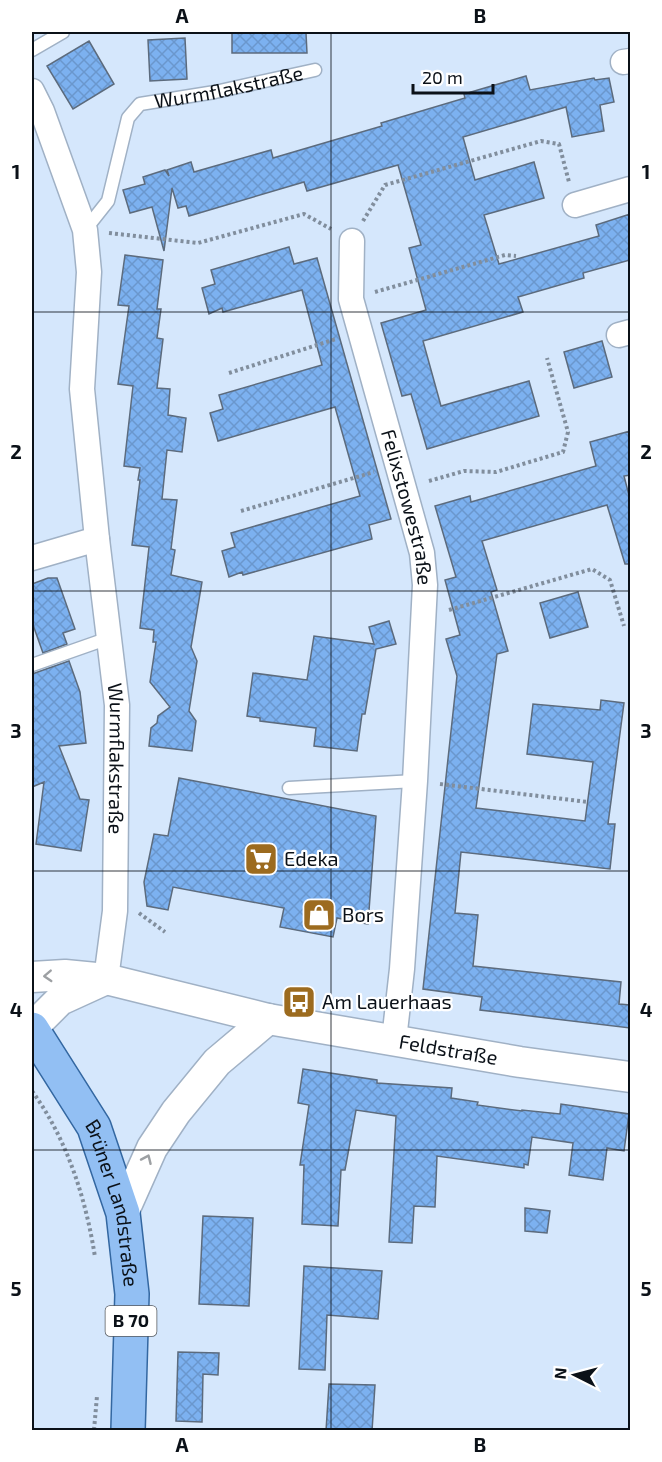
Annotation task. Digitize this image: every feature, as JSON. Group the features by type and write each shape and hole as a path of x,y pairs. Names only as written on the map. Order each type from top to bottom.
{"main road":[{"name":"Brüner Landstraße","path":"32,1028 94,1127 123,1213 132,1294 128,1431"}],"street":[{"name":"Wurmflakstraße","path":"32,91 42,111 85,231 89,272 82,389 117,705 116,911 106,979"},
{"path":"575,205 630,189"},
{"name":"Felixstowestraße","path":"352,241 351,299 422,553 425,585 415,781 402,969 394,1040"},
{"path":"32,558 97,539"},
{"name":"Feldstraße","path":"32,977 65,975 106,979 268,1019 520,1062 630,1077"},
{"path":"32,1028 60,1000 106,979"},
{"path":"123,1213 152,1148 176,1112 217,1062 268,1019"}],"lane":[{"path":"32,50 63,32"},
{"name":"Wurmflakstraße","path":"85,231 108,201 128,118 140,105 315,70"},
{"path":"32,665 109,638"},
{"path":"289,788 415,781"}],"path":[{"path":"85,231 198,243 304,214 352,241 386,185 541,141 559,144 575,205"},
{"path":"351,299 505,255 516,256"},
{"path":"229,373 360,332"},
{"path":"405,488 464,471 496,472 563,452 568,432 547,358"},
{"path":"241,511 398,465"},
{"path":"425,617 592,569 610,580 624,626"},
{"path":"415,781 588,802"},
{"path":"32,1091 70,1159 91,1227 96,1260"},
{"path":"94,1431 98,1387"}],"building":[{"path":"232,32 306,33 307,53 232,53"},
{"path":"185,38 187,79 150,81 148,40"},
{"path":"89,41 114,84 73,109 47,66"},
{"path":"526,76 530,90 594,78 595,80 609,78 614,102 600,105 604,131 572,137 566,107 463,137 475,180 534,162 544,198 484,215 499,264 599,236 596,225 630,214 630,260 583,273 584,278 518,297 523,312 423,341 441,406 529,381 539,416 427,449 411,394 402,396 381,323 426,310 409,248 421,245 398,165 307,191 304,182 189,216 186,206 178,208 172,188 164,251 152,207 130,213 123,190 145,184 143,177 165,170 169,176 167,170 191,162 194,172 271,150 273,158 382,126 381,123 465,98 464,94"},
{"path":"289,247 294,264 317,258 391,519 369,525 372,539 229,577 222,551 235,547 231,533 360,496 335,407 218,441 210,413 223,409 219,395 322,365 302,290 223,312 222,308 209,314 202,288 215,284 211,270"},
{"path":"125,255 163,260 157,309 161,309 157,338 163,339 157,388 170,389 168,415 186,418 182,452 167,450 162,499 177,500 171,549 175,550 171,575 202,582 191,647 197,661 189,711 196,721 192,751 149,746 151,728 157,723 158,716 170,707 150,682 156,642 153,642 154,630 140,628 149,547 132,545 140,468 124,466 133,386 118,384 129,306 118,305"},
{"path":"602,341 612,377 574,388 564,352"},
{"path":"630,431 630,475 624,476 630,499 630,564 625,564 607,505 482,541 497,590 491,592 508,651 497,654 476,808 585,821 593,762 527,754 533,704 600,710 601,700 624,703 608,824 615,824 610,869 461,852 455,913 478,915 473,966 621,982 619,1004 630,1005 630,1028 480,1010 482,997 423,989 457,676 446,639 460,635 445,580 456,577 435,506 470,496 471,502 596,466 590,442"},
{"path":"48,578 57,578 75,629 63,633 67,644 43,653 32,622 32,584"},
{"path":"578,592 588,627 550,638 540,603"},
{"path":"389,621 396,644 376,649 365,714 362,714 357,751 314,746 316,728 260,721 260,718 247,716 253,673 307,680 314,636 374,644 369,627"},
{"path":"69,661 80,692 86,743 59,746 80,799 89,800 81,851 36,844 44,782 32,787 32,674"},
{"name":"Edeka","path":"179,778 376,816 368,924 337,918 333,937 280,927 284,908 173,887 168,910 147,906 144,882 154,834 168,836"},
{"path":"303,1069 377,1080 377,1083 452,1088 451,1098 478,1102 477,1105 560,1114 561,1104 629,1114 624,1151 607,1148 603,1180 569,1175 573,1143 532,1137 528,1165 524,1164 524,1168 437,1156 435,1207 414,1206 412,1243 389,1242 396,1116 356,1110 345,1170 341,1170 338,1226 302,1224 304,1165 300,1165 309,1105 298,1103"},
{"path":"525,1208 550,1211 547,1233 525,1231"},
{"path":"203,1216 253,1218 249,1306 199,1304"},
{"path":"304,1266 382,1271 378,1319 327,1315 325,1370 299,1369"},
{"path":"178,1352 219,1353 218,1375 203,1374 202,1422 176,1421"},
{"path":"329,1384 375,1385 372,1431 326,1431"}],"place":[{"name":"Edeka","path":"261,859"},
{"name":"Bors","path":"319,915"},
{"name":"Am Lauerhaas","path":"299,1002"}]}
